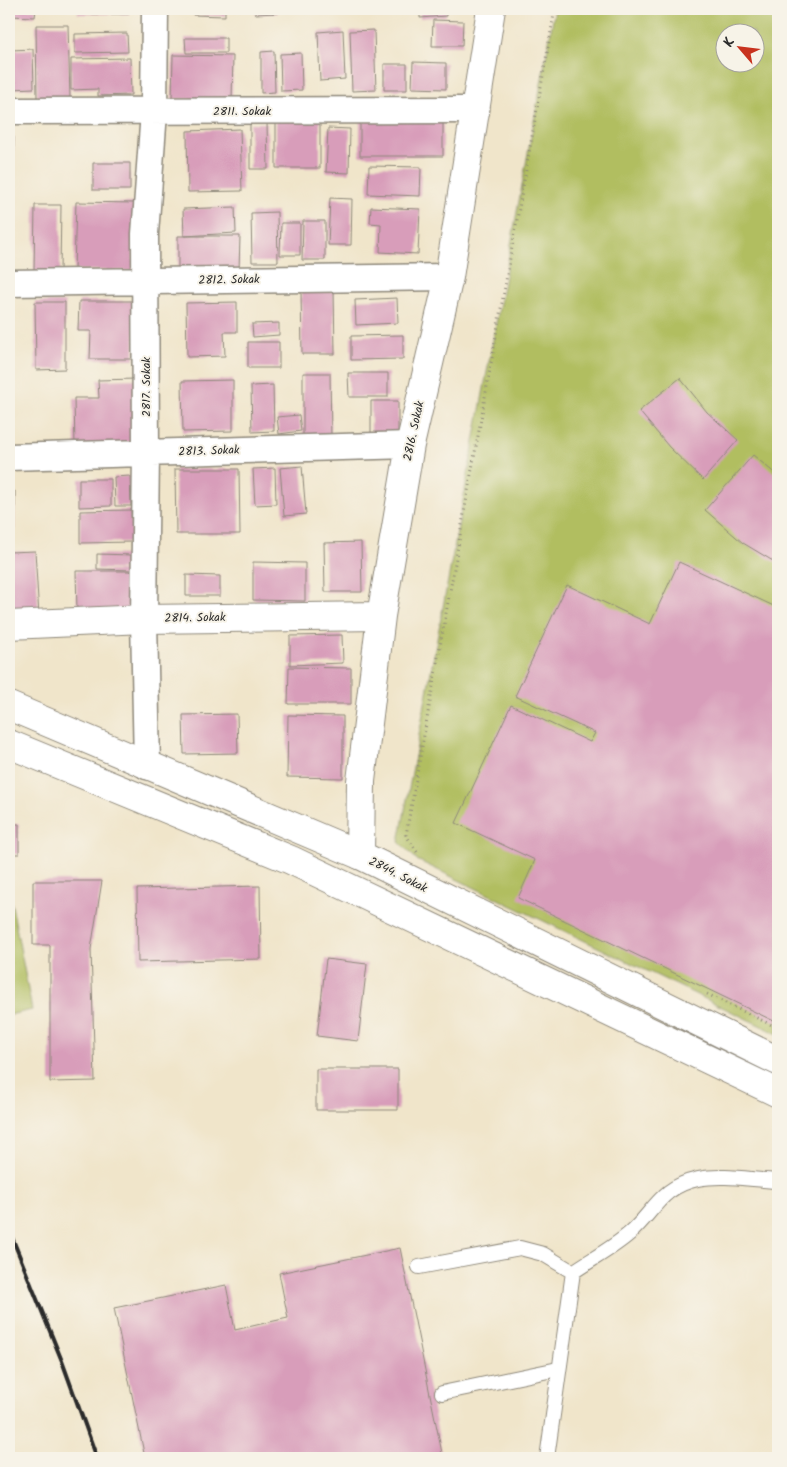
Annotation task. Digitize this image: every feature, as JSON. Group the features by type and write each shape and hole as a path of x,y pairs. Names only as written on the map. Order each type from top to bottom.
{"main road":[{"name":"2816. Sokak","path":"360,856 361,781 381,616 410,445 449,277 491,9"},
{"name":"2814. Sokak","path":"9,625 144,619 381,616"},
{"name":"2844. Sokak","path":"9,706 360,856 778,1061"},
{"path":"9,744 292,860 778,1093"}],"street":[{"name":"2817. Sokak","path":"148,766 144,619 146,453 144,234 154,112 155,9"},
{"name":"2811. Sokak","path":"9,111 476,110"},
{"name":"2812. Sokak","path":"9,283 449,277"},
{"name":"2813. Sokak","path":"9,456 410,445"}],"lane":[{"path":"547,1458 573,1272 631,1232 658,1200 676,1186 698,1179 717,1177 778,1181"},
{"path":"419,1267 520,1248 543,1254 573,1272"},
{"path":"442,1393 558,1369"}],"path":[{"path":"419,857 406,835 555,9"},
{"path":"706,994 778,1028"}],"green space":[{"path":"555,9 778,9 778,1034 417,860 399,842"},
{"path":"9,890 32,1010 9,1015"}],"building":[{"path":"9,9 36,9 35,17 9,16"},
{"path":"78,9 129,9 129,14 78,14"},
{"path":"194,9 225,9 225,16 193,15"},
{"path":"255,9 278,9 278,13 255,14"},
{"path":"319,9 343,9 343,12 319,11"},
{"path":"420,9 446,9 446,16 420,18"},
{"path":"433,20 463,21 462,46 432,46"},
{"path":"36,25 68,25 70,98 37,99"},
{"path":"343,30 345,79 320,81 318,32"},
{"path":"374,30 376,90 352,91 350,31"},
{"path":"127,33 128,52 75,53 75,34"},
{"path":"185,38 226,38 226,53 186,53"},
{"path":"33,49 34,88 12,89 11,50"},
{"path":"274,51 275,92 261,93 261,52"},
{"path":"301,53 302,90 281,91 280,54"},
{"path":"173,55 233,56 232,99 172,99"},
{"path":"130,58 131,95 98,96 98,89 71,90 71,59"},
{"path":"413,62 446,63 446,89 412,88"},
{"path":"384,64 407,64 407,90 384,90"},
{"path":"276,116 320,116 320,168 276,168"},
{"path":"360,121 443,121 443,156 360,156"},
{"path":"250,123 267,123 268,169 250,169"},
{"path":"328,128 350,129 349,173 326,172"},
{"path":"240,129 242,191 188,192 187,131"},
{"path":"9,137 14,137 13,185 9,185"},
{"path":"93,163 130,163 130,190 93,190"},
{"path":"369,166 421,167 420,196 368,194"},
{"path":"330,198 352,199 351,245 328,245"},
{"path":"76,202 135,203 133,271 74,270"},
{"path":"35,205 61,205 60,272 34,272"},
{"path":"235,207 236,233 184,236 183,209"},
{"path":"371,207 420,209 418,254 380,252 381,224 370,223"},
{"path":"277,212 278,262 252,262 251,213"},
{"path":"303,221 325,221 325,260 302,260"},
{"path":"281,223 300,223 300,255 280,255"},
{"path":"178,236 240,236 239,271 178,271"},
{"path":"334,291 335,354 302,354 301,292"},
{"path":"397,298 398,323 356,325 355,300"},
{"path":"79,301 136,301 134,359 90,359 91,331 78,331"},
{"path":"35,302 65,302 65,369 36,370"},
{"path":"237,302 237,332 224,332 225,356 187,357 186,303"},
{"path":"279,323 279,335 253,337 252,324"},
{"path":"403,335 403,359 351,360 351,336"},
{"path":"248,342 279,342 279,368 248,368"},
{"path":"303,373 330,373 331,438 303,438"},
{"path":"348,373 388,373 388,397 349,397"},
{"path":"680,378 707,412 738,440 703,480 669,447 639,411"},
{"path":"136,379 136,444 75,446 74,398 99,398 98,380"},
{"path":"233,380 233,431 183,432 182,381"},
{"path":"273,385 274,431 252,432 251,386"},
{"path":"371,401 398,401 398,433 371,433"},
{"path":"299,415 301,431 279,434 277,417"},
{"path":"753,455 778,476 778,564 743,543 705,510"},
{"path":"302,466 306,514 284,516 280,468"},
{"path":"275,468 276,504 255,505 253,469"},
{"path":"175,469 239,469 240,534 176,534"},
{"path":"130,476 131,506 115,506 114,477"},
{"path":"79,479 111,479 111,506 79,507"},
{"path":"9,491 15,491 15,529 9,529"},
{"path":"131,510 132,542 80,543 80,511"},
{"path":"361,542 362,592 325,592 324,543"},
{"path":"35,551 39,616 13,618 9,552"},
{"path":"97,554 132,555 132,570 97,569"},
{"path":"253,562 305,563 305,601 253,600"},
{"path":"679,562 778,608 778,1023 518,898 535,860 456,823 511,705 590,742 595,733 515,696 567,585 650,624"},
{"path":"76,571 132,571 132,610 77,611"},
{"path":"186,575 220,576 220,596 186,596"},
{"path":"342,635 343,663 290,665 290,636"},
{"path":"289,667 351,668 351,704 288,704"},
{"path":"237,714 238,753 184,754 183,715"},
{"path":"288,715 343,716 343,778 287,777"},
{"path":"9,824 19,824 19,854 9,854"},
{"path":"33,881 102,881 91,949 95,1081 50,1082 50,945 33,945"},
{"path":"260,886 261,959 138,962 137,889"},
{"path":"326,959 367,964 358,1041 317,1036"},
{"path":"316,1069 398,1069 398,1110 316,1110"},
{"path":"400,1248 443,1458 145,1458 114,1308 226,1285 235,1330 288,1318 279,1273"}],"railway":[{"path":"9,1230 62,1361 97,1458"}]}
